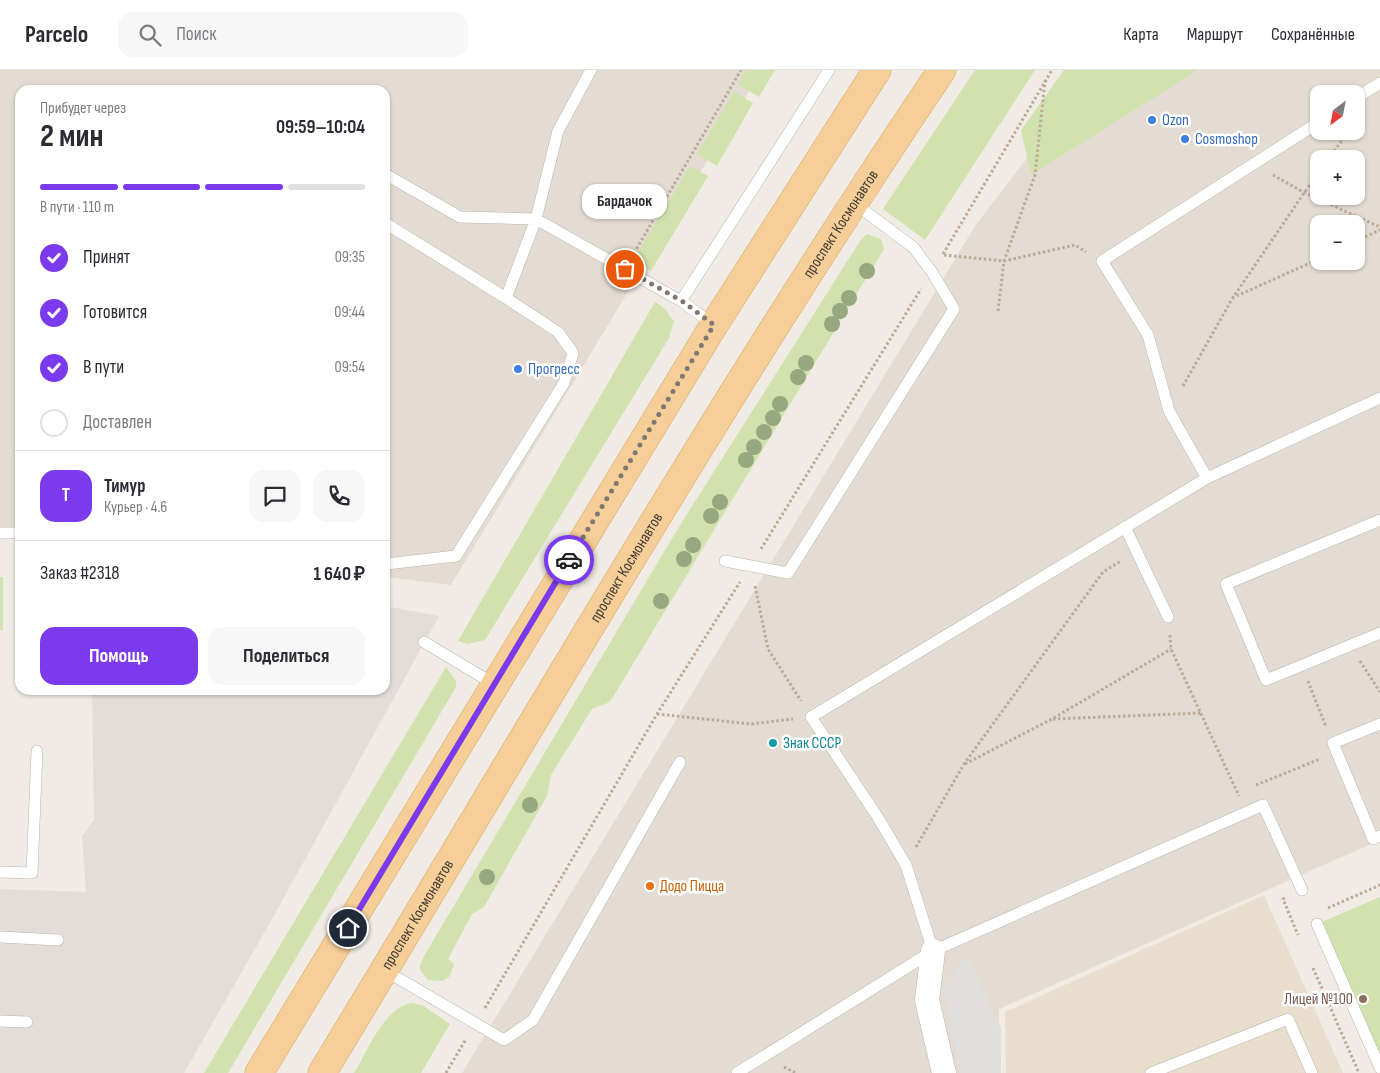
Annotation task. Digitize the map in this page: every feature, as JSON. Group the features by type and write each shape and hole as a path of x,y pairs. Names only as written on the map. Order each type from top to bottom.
{"main road":[{"path":"259,1073 714,325 877,70"},
{"name":"проспект Космонавтов","path":"322,1073 737,385 853,202 942,70"}],"street":[{"path":"933,951 927,1000 944,1073"}],"lane":[{"path":"506,298 536,219 558,131 591,70"},
{"path":"682,301 829,70"},
{"path":"1365,92 1380,83"},
{"path":"1207,478 1169,411 1148,335 1102,261 1310,128"},
{"path":"390,177 460,217 536,219 682,301 714,325"},
{"path":"726,561 788,574 954,309 932,272 913,247 853,202"},
{"path":"390,226 558,332 573,353 564,383 456,556 390,564"},
{"path":"933,951 906,865 877,816 811,717 1207,478 1380,398"},
{"path":"1380,520 1226,584 1266,680 1380,632"},
{"path":"1125,527 1168,617"},
{"path":"0,533 15,533"},
{"path":"424,642 494,684"},
{"path":"1380,724 1335,748 1373,839 1380,836"},
{"path":"0,872 32,873 37,751"},
{"path":"384,970 504,1040 533,1020 680,762"},
{"path":"737,1073 933,951 1263,805 1302,890"},
{"path":"1317,924 1380,1068"},
{"path":"0,937 58,940"},
{"path":"1151,1073 1288,1019 1312,1073"},
{"path":"0,1021 27,1022"}],"path":[{"path":"625,269 741,70"},
{"path":"998,311 1004,261 1035,175 1046,78"},
{"path":"1254,164 1302,192 1380,229"},
{"path":"1169,411 1232,299 1310,182"},
{"path":"1365,236 1380,229"},
{"path":"942,254 1004,261 1075,245 1102,261"},
{"path":"1232,299 1310,262"},
{"path":"906,865 964,764 1103,572 1137,552"},
{"path":"657,714 750,724 811,717 768,649 750,566"},
{"path":"1168,617 1171,649 1246,811"},
{"path":"1349,645 1380,692"},
{"path":"964,764 1052,719 1171,649"},
{"path":"1253,787 1335,748 1301,665"},
{"path":"1052,719 1201,713"},
{"path":"1238,793 1245,790"},
{"path":"1321,911 1380,885"},
{"path":"1283,899 1299,936"},
{"path":"1311,963 1358,1073"}],"shaded area":[{"path":"0,70 762,70 451,585 390,578 390,85 15,85 15,534 0,533"},
{"path":"1094,70 1380,70 1380,840 999,1009 999,1073 462,1073 975,226"},
{"path":"390,607 439,616 276,912 184,1073 0,1073 0,889 86,892 82,836 94,820 92,695 390,695"},
{"path":"1264,895 1343,1073 1006,1073 1005,1012"},
{"path":"967,955 1001,1028 1001,1073 961,1073 943,990"}],"green space":[{"path":"746,70 775,70 759,97 738,84"},
{"path":"975,70 1035,70 925,240 883,209"},
{"path":"1064,70 1198,70 1031,175 1021,130"},
{"path":"734,92 753,103 717,166 697,154"},
{"path":"690,166 708,176 651,271 633,260"},
{"path":"867,234 881,239 884,249 610,702 592,709 551,775 547,796 484,907 472,914 448,959 454,964 450,976 443,981 428,980 419,968 424,956 677,530 860,241"},
{"path":"655,302 663,307 674,321 669,338 485,640 467,644 458,641"},
{"path":"0,577 3,577 3,630 0,630"},
{"path":"446,667 456,681 456,687 228,1073 204,1073"},
{"name":"Лицей №100","path":"1380,897 1380,1068 1317,924"},
{"path":"411,1003 422,1005 450,1024 421,1073 354,1073 385,1021 401,1006"}],"way so far":[{"path":"569,560 714,325 682,301 625,269"}],"place":[{"name":"Ozon","path":"1152,120"},
{"name":"Cosmoshop","path":"1185,139"},
{"name":"Бардачок","path":"625,269"},
{"name":"Прогресс","path":"518,369"},
{"name":"Знак СССР","path":"773,743"},
{"name":"Додо Пицца","path":"650,886"},
{"name":"Лицей №100","path":"1363,999"}],"route":[{"path":"348,928 569,560"}]}
